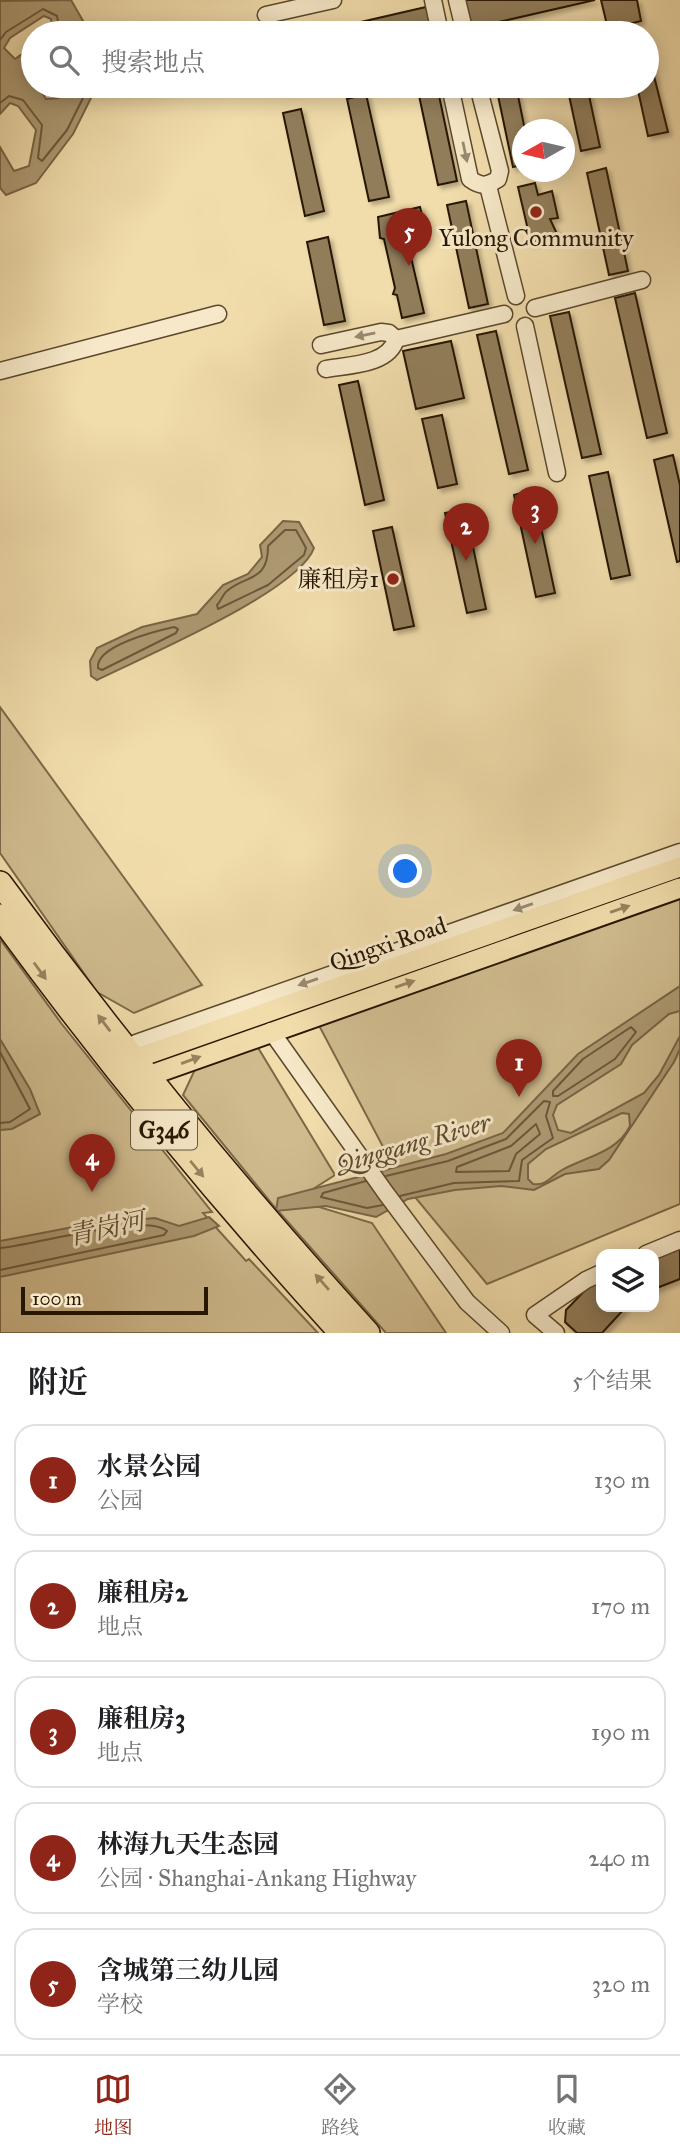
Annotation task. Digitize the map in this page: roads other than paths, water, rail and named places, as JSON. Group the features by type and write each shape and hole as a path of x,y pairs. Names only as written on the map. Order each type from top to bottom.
{"highway":[{"name":"G346","path":"0,883 227,1205 341,1333"},
{"name":"G346","path":"0,916 368,1333"}],"main road":[{"name":"Qingxi Road","path":"131,1066 680,867"},
{"name":"Qingxi Road","path":"131,1066 271,1031 680,888"}],"street":[{"path":"266,15 333,0"},
{"path":"433,0 437,21"},
{"path":"457,0 462,21"},
{"path":"453,98 470,179 478,185 488,186 498,179 500,171 481,98"},
{"path":"488,186 516,296"},
{"path":"534,308 642,280"},
{"path":"516,296 530,300 534,308 533,318 525,326 510,324 504,314 508,301 516,296"},
{"path":"0,371 218,314"},
{"path":"397,340 504,314"},
{"path":"525,326 557,473"},
{"path":"321,345 381,332 390,333 397,340"},
{"path":"326,369 386,357 394,349 397,340"},
{"path":"131,1066 680,852"},
{"path":"271,1031 459,1291 501,1333"},
{"path":"658,1249 680,1240"},
{"path":"556,1333 536,1315 596,1275"}],"water":[{"path":"71,0 83,21 51,21 44,16 36,21 21,21 21,31 10,38 4,48 15,59 21,55 21,98 91,98 73,134 36,183 6,195 0,188 0,147 14,171 29,166 36,130 18,106 10,103 0,114 0,1"},
{"path":"283,521 299,522 314,548 302,565 280,584 182,640 97,680 91,676 90,661 97,648 142,627 197,614 223,585 248,574 262,557 260,545"},
{"path":"680,986 680,1011 669,1014 632,1045 621,1064 557,1105 553,1115 558,1130 571,1133 644,1093 659,1075 680,1036 680,1049 674,1062 609,1160 599,1169 565,1174 534,1190 501,1186 455,1190 408,1199 376,1217 326,1206 276,1211 278,1198 446,1154 503,1133 578,1054","holes":["622,1113 629,1114 630,1126 625,1135 609,1148 562,1170 542,1184 533,1184 528,1179 528,1164 546,1149"]},
{"path":"0,1039 30,1089 40,1114 12,1129 0,1130"},
{"name":"青岗河","path":"209,1217 219,1226 194,1236 0,1277 0,1241 89,1224 155,1218 179,1226"}],"place":[{"name":"Yulong Community","path":"536,212"},
{"name":"含城第三幼儿园","path":"409,266"},
{"name":"廉租房3","path":"535,544"},
{"name":"廉租房2","path":"466,561"},
{"name":"廉租房1","path":"393,579"},
{"name":"水景公园","path":"519,1097"},
{"name":"林海九天生态园","path":"92,1192"}],"water label":[{"name":"Qinggang River","path":"413,1143"}]}
